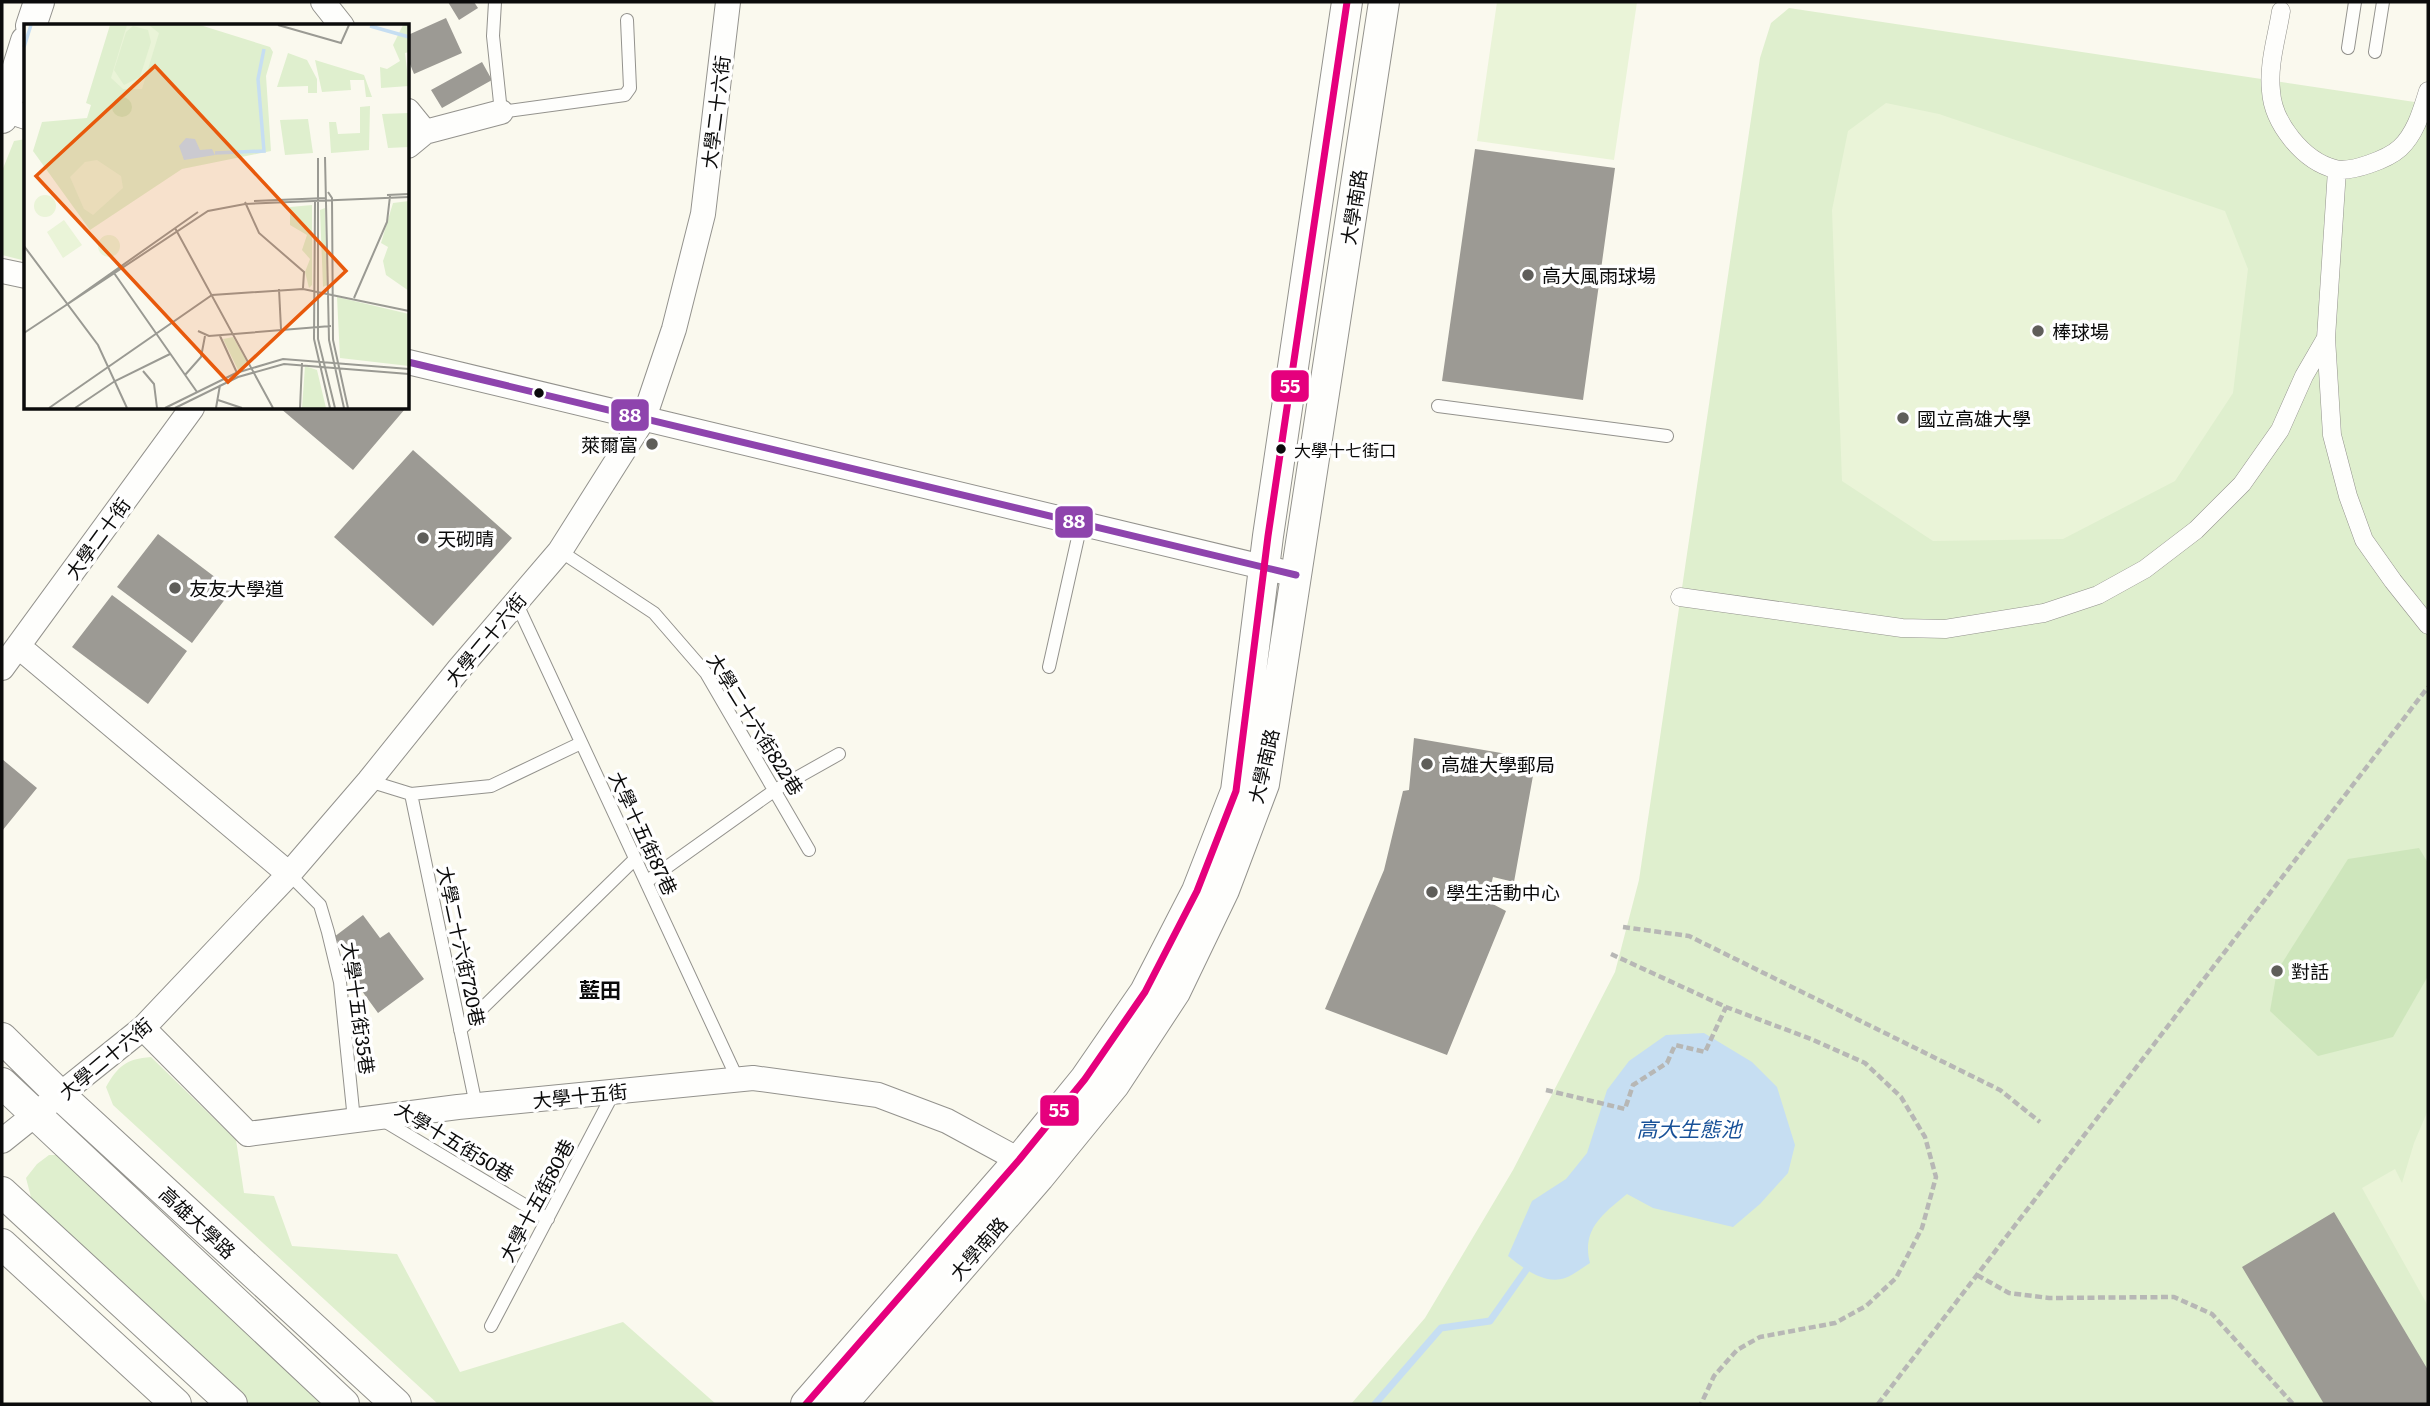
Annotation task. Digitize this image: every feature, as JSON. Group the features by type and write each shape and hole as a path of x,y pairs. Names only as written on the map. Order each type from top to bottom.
{"street":[{"path":"32,24 38,2"},
{"path":"323,2 340,24"},
{"name":"大學二十六街","path":"2,1141 143,1028 289,874 369,781 459,668 560,551 644,418 674,328 703,215 728,2"},
{"name":"大學南路","path":"842,1404 1029,1169 1085,1079 1145,992 1197,891 1236,792 1264,568 1347,2"},
{"name":"大學南路","path":"806,1404 1029,1169 1114,1085 1175,992 1224,890 1264,784 1384,2"},
{"path":"2281,12 2272,60 2271,92 2278,120 2297,144 2315,160 2337,170 2366,166 2400,148 2418,122 2428,91"},
{"path":"9,114 24,50"},
{"path":"410,118 416,139 501,112"},
{"path":"2337,170 2326,338 2332,435 2348,496 2364,540 2428,625"},
{"path":"2,271 24,276"},
{"path":"1680,597 1902,628 1945,629 2044,613 2098,595 2145,569 2196,530 2242,484 2280,430 2304,376 2326,338"},
{"path":"410,362 1296,575"},
{"name":"大學二十街","path":"2,668 191,410"},
{"path":"18,646 289,874"},
{"name":"大學十五街","path":"143,1028 248,1134 476,1105 753,1078 878,1094 947,1121 1029,1169"},
{"name":"高雄大學路","path":"2,1038 61,1096 396,1404"},
{"name":"高雄大學路","path":"2,1083 344,1404"},
{"path":"2,1192 232,1404"},
{"path":"2,1244 176,1404"}],"lane":[{"path":"495,2 493,36 501,112 625,95 630,88 627,20"},
{"path":"2348,48 2355,2"},
{"path":"2375,52 2383,2"},
{"path":"1438,406 1667,436"},
{"path":"1049,667 1081,524"},
{"name":"大學二十六街822巷","path":"560,551 654,613 706,673 810,850"},
{"name":"大學十五街87巷","path":"516,603 738,1080"},
{"path":"369,781 411,794 491,786 581,743"},
{"path":"646,883 775,790 839,754"},
{"name":"大學二十六街720巷","path":"411,794 476,1105"},
{"path":"460,1030 635,859"},
{"name":"大學十五街35巷","path":"289,874 320,905 340,982 366,1119"},
{"name":"大學十五街80巷","path":"491,1326 614,1092"},
{"name":"大學十五街50巷","path":"366,1119 548,1219"}],"path":[{"path":"1878,1404 2428,687"},
{"path":"1623,928 1689,936 2000,1090 2040,1122"},
{"path":"1611,954 1726,1007 1811,1038 1865,1063 1901,1097 1925,1137 1936,1177 1922,1228 1896,1278 1866,1306 1835,1323 1760,1337 1737,1350 1714,1376 1701,1404"},
{"path":"1546,1090 1625,1109 1633,1086 1667,1063 1675,1045 1705,1052 1726,1007"},
{"path":"1977,1275 2010,1293 2049,1298 2174,1297 2212,1314 2293,1404"}],"green space":[{"path":"1497,2 1637,2 1614,160 1477,141"},
{"name":"國立高雄大學","path":"1789,8 2428,104 2428,1404 1351,1404 1425,1318 1513,1170 1615,972 1639,880 1760,58 1771,23"},
{"name":"棒球場","path":"1886,103 1939,114 2225,211 2248,269 2233,393 2175,481 2063,539 1933,541 1842,481 1832,210 1848,131"},
{"path":"24,139 24,260 2,255 2,171 14,141"},
{"path":"2419,848 2428,863 2428,976 2393,1037 2318,1056 2270,1011 2277,971 2348,859"},
{"path":"151,1057 236,1140 244,1193 274,1196 292,1246 397,1254 460,1372 623,1322 716,1404 438,1404 113,1105 106,1087 115,1074 129,1062"},
{"path":"2428,1110 2428,1306 2362,1188 2395,1169 2402,1183 2414,1143"},
{"path":"49,1155 61,1155 333,1404 250,1404 32,1201 26,1178 37,1164"}],"water":[{"name":"高大生態池","path":"1704,1033 1752,1062 1777,1087 1795,1145 1788,1173 1760,1204 1733,1227 1653,1208 1627,1194 1596,1223 1589,1241 1590,1263 1565,1278 1557,1280 1542,1277 1508,1256 1532,1201 1566,1179 1587,1153 1607,1090 1629,1061 1666,1035"}],"building":[{"path":"448,2 474,2 478,8 459,20"},
{"path":"446,18 462,53 414,74 410,64 410,34"},
{"path":"482,62 492,80 442,108 431,90"},
{"name":"高大風雨球場","path":"1475,149 1615,168 1583,400 1442,381"},
{"path":"282,410 404,410 353,470"},
{"name":"天砌晴","path":"413,450 512,538 433,626 334,537"},
{"name":"友友大學道","path":"158,534 232,590 192,643 117,587"},
{"name":"友友大學道","path":"112,595 187,651 148,704 72,647"},
{"name":"學生活動中心","path":"1414,738 1536,759 1514,882 1493,877 1487,901 1506,911 1447,1055 1325,1009 1384,870 1403,791 1409,790"},
{"path":"2,759 37,788 2,831"},
{"path":"363,915 380,938 389,932 424,979 378,1013 343,965 351,959 334,937"},
{"path":"2334,1212 2428,1370 2428,1404 2324,1404 2242,1267"}],"waterway":[{"path":"1375,1404 1441,1328 1490,1321 1526,1270"}],"transit line":[{"name":"55","path":"806,1404 1019,1160 1085,1079 1145,992 1197,891 1236,791 1268,536 1347,2"},
{"name":"88","path":"410,362 1296,575"}],"place":[{"name":"高大風雨球場","path":"1528,275"},
{"name":"棒球場","path":"2038,331"},
{"name":"國立高雄大學","path":"1903,418"},
{"name":"萊爾富","path":"652,444"},
{"name":"大學十七街口","path":"1281,449"},
{"name":"天砌晴","path":"423,538"},
{"name":"友友大學道","path":"175,588"},
{"name":"高雄大學郵局","path":"1427,764"},
{"name":"學生活動中心","path":"1432,892"},
{"name":"對話","path":"2277,971"}],"district":[{"name":"藍田","path":"600,988"}]}
